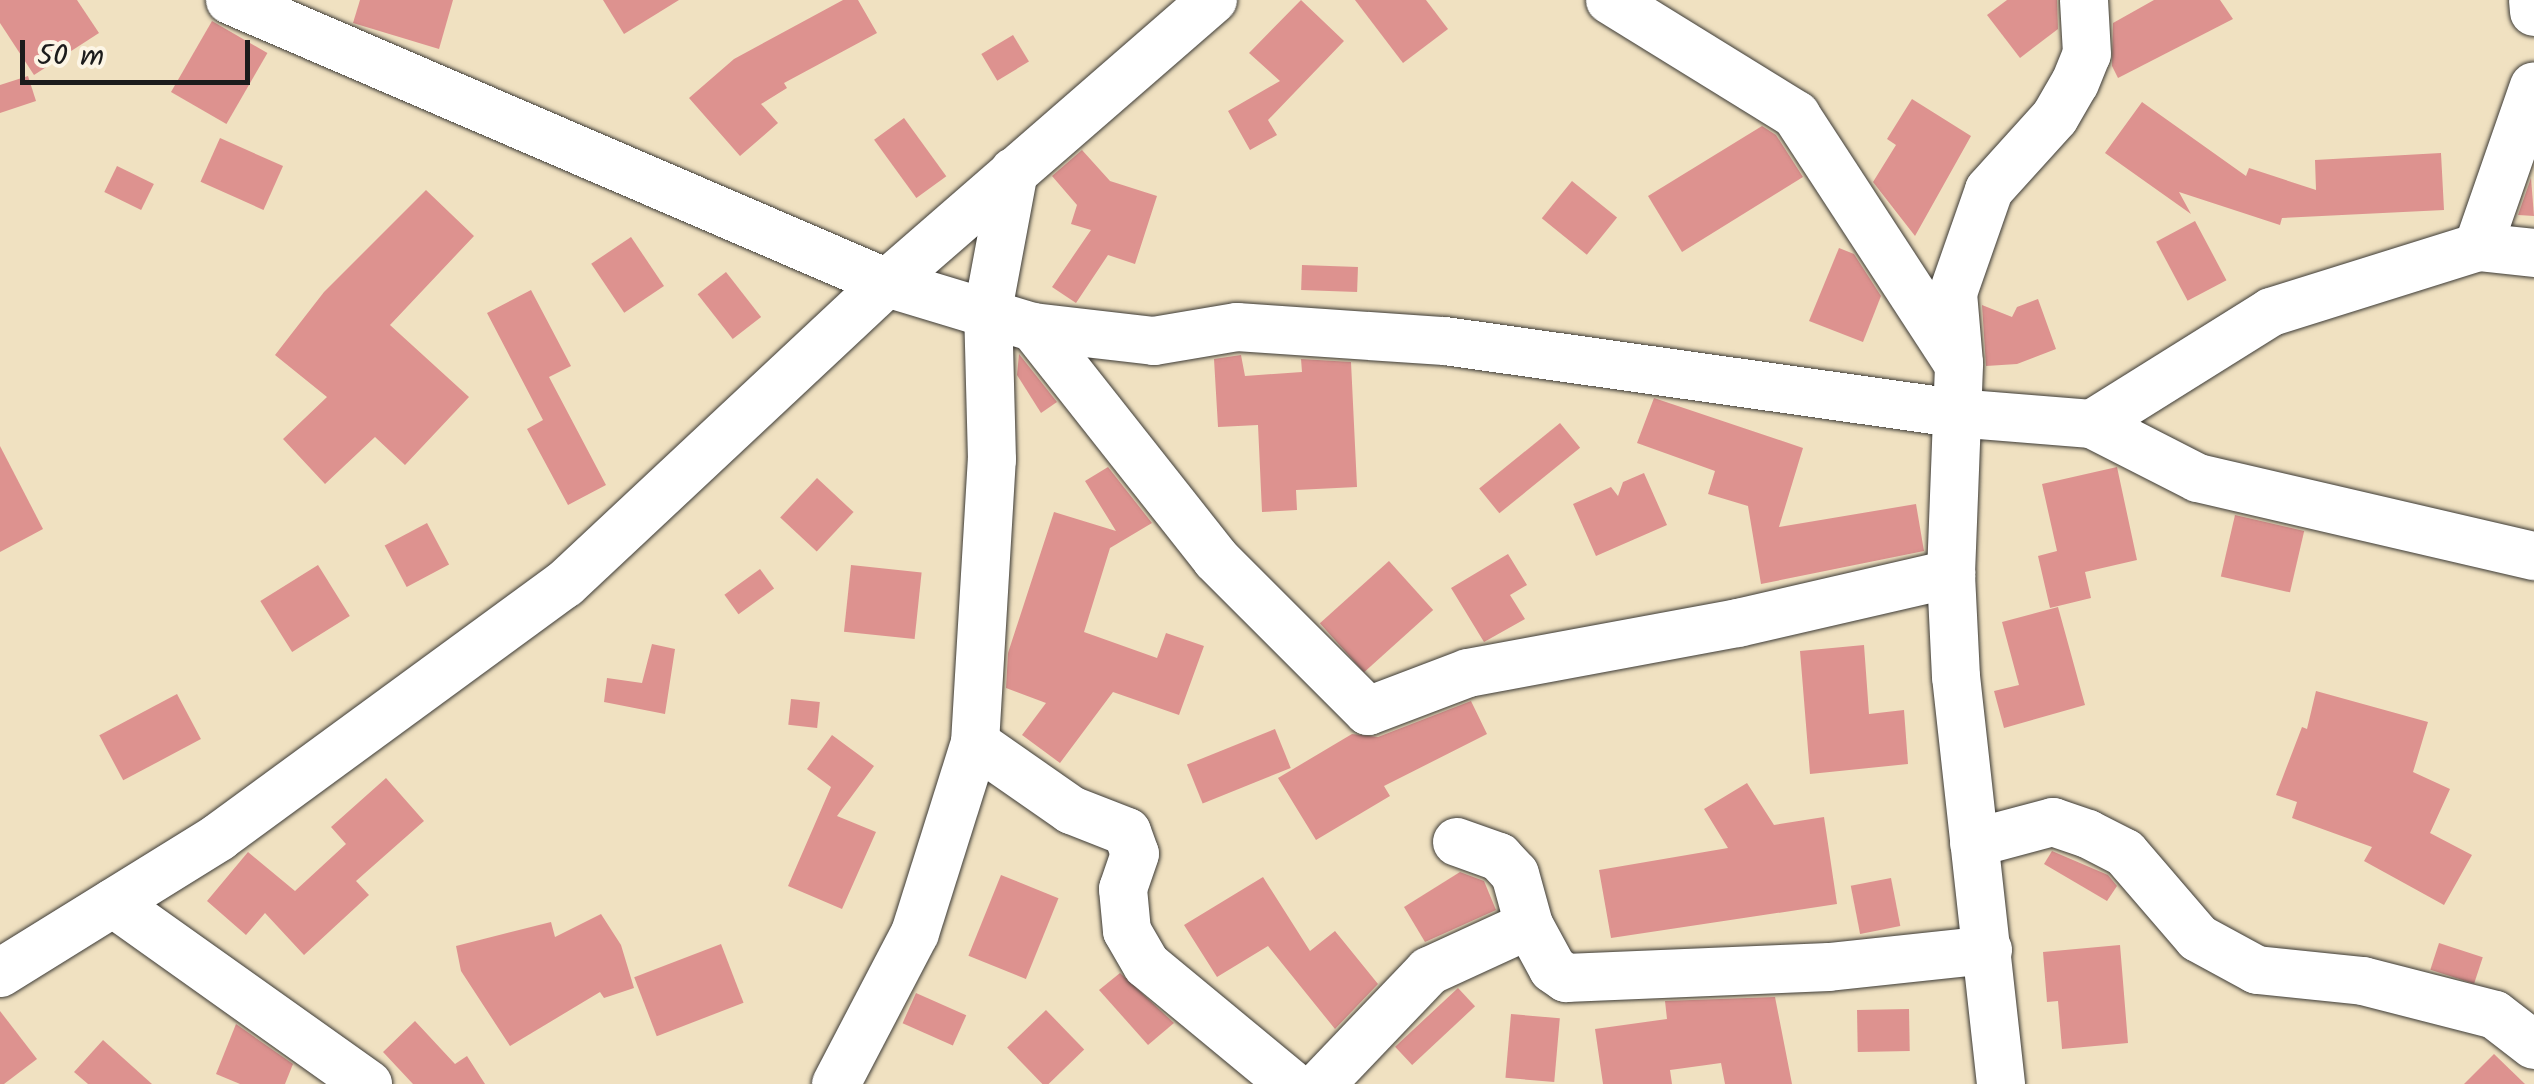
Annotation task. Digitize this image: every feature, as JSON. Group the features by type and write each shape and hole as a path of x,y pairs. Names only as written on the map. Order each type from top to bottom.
{"street":[{"path":"230,0 887,283 988,310 1033,327 1154,341 1237,326 1445,341 1955,412 2092,424 2198,478 2534,556"},
{"path":"0,973 219,837 565,584 887,283 1213,0"},
{"path":"1610,0 1796,114 1959,364"},
{"path":"2001,1084 1950,574 1959,364 1953,293 1976,216 2076,83 2087,54 2084,0"},
{"path":"2533,0 2534,12"},
{"path":"2478,247 2534,86"},
{"path":"836,1084 915,933 976,743 992,460 988,310 1014,170"},
{"path":"2092,424 2271,312 2478,247 2534,253"},
{"path":"1033,327 1216,559 1368,711 1468,672 1738,623 1950,574"},
{"path":"976,743 1070,810 1127,832 1134,844 1124,889 1127,931 1147,965 1291,1084"},
{"path":"1974,843 2053,822 2088,834 2125,852 2198,938 2257,970 2363,981 2495,1015 2534,1045"},
{"path":"1457,842 1499,857 1515,874 1530,925 1553,969 1566,978 1829,967 1988,950"},
{"path":"113,902 368,1084"},
{"path":"1321,1084 1429,971 1530,925"}],"building":[{"path":"0,0 77,0 99,33 34,75 0,23"},
{"path":"360,0 453,0 439,49 353,23"},
{"path":"603,0 679,0 624,34"},
{"path":"843,0 858,0 877,33 784,83 787,88 761,104 778,123 740,156 689,98 734,59"},
{"path":"1301,0 1344,41 1268,120 1277,135 1250,150 1228,111 1280,81 1249,53"},
{"path":"1355,0 1426,0 1448,29 1403,63"},
{"path":"2007,0 2057,0 2058,29 2020,58 1987,15"},
{"path":"2154,0 2220,0 2233,19 2118,78 2112,66 2113,23"},
{"path":"212,21 267,53 226,124 171,92"},
{"path":"1013,35 1029,62 997,81 981,54"},
{"path":"28,76 36,101 0,113 0,85"},
{"path":"1912,99 1971,136 1915,236 1873,182 1896,145 1887,139"},
{"path":"2142,102 2246,176 2249,168 2316,190 2315,160 2441,153 2444,210 2282,218 2280,225 2179,192 2191,214 2105,153"},
{"path":"904,118 946,176 916,198 874,140"},
{"path":"1762,126 1776,135 1803,177 1682,252 1648,196"},
{"path":"220,138 283,166 264,210 200,182"},
{"path":"1082,150 1110,181 1157,196 1135,264 1108,255 1076,303 1052,287 1091,230 1071,224 1077,205 1052,176"},
{"path":"117,166 154,184 141,210 104,192"},
{"path":"2531,178 2534,216 2518,215"},
{"path":"1572,181 1617,218 1587,255 1542,218"},
{"path":"426,190 474,236 390,325 469,397 405,465 375,437 325,484 283,439 327,397 275,355 324,292"},
{"path":"2195,221 2226,280 2188,301 2156,242"},
{"path":"631,237 664,286 624,313 591,264"},
{"path":"1839,248 1854,254 1881,296 1863,342 1809,321"},
{"path":"1302,265 1358,267 1357,292 1301,290"},
{"path":"726,272 761,317 733,339 698,294"},
{"path":"531,290 571,366 549,377 606,485 568,505 527,429 543,420 487,313"},
{"path":"2038,299 2056,349 2017,364 1986,366 1982,305 2012,317 2017,307"},
{"path":"1019,354 1057,402 1041,413 1017,375"},
{"path":"1241,355 1245,376 1302,372 1301,359 1351,362 1357,487 1296,490 1297,510 1262,512 1258,425 1218,427 1214,359"},
{"path":"1654,398 1803,448 1779,527 1916,504 1924,551 1761,584 1748,506 1708,494 1715,471 1637,443"},
{"path":"1560,423 1580,448 1499,513 1479,488"},
{"path":"0,446 43,529 0,552"},
{"path":"1108,467 1152,523 1110,548 1084,632 1157,658 1166,633 1204,646 1179,715 1113,692 1060,763 1022,735 1046,703 1006,688 1008,653 1054,512 1116,531 1085,481"},
{"path":"2117,467 2137,560 2085,572 2091,598 2050,608 2038,556 2057,551 2042,484"},
{"path":"1644,473 1667,525 1596,556 1573,504 1611,487 1618,496 1623,482"},
{"path":"817,478 854,512 817,552 780,517"},
{"path":"2235,515 2304,531 2290,592 2221,576"},
{"path":"427,523 449,564 407,587 385,546"},
{"path":"1508,554 1527,585 1510,595 1525,619 1484,642 1451,588"},
{"path":"1389,561 1433,610 1364,672 1320,623"},
{"path":"318,565 350,616 292,652 260,601"},
{"path":"851,565 922,572 915,639 844,632"},
{"path":"760,569 774,588 739,614 724,595"},
{"path":"2058,607 2085,705 2004,728 1994,691 2019,685 2002,622"},
{"path":"652,644 675,649 665,714 604,702 607,678 642,683"},
{"path":"1864,645 1869,714 1904,710 1908,764 1810,774 1800,651"},
{"path":"2316,691 2428,722 2413,772 2450,789 2430,833 2472,855 2444,905 2364,861 2372,847 2292,818 2297,802 2276,795 2302,727 2307,729"},
{"path":"177,694 201,739 123,780 99,735"},
{"path":"791,699 820,702 817,728 788,725"},
{"path":"1471,701 1487,734 1384,786 1390,796 1316,840 1278,778 1352,734 1378,737"},
{"path":"1275,729 1291,768 1203,804 1187,765"},
{"path":"832,735 874,766 837,816 876,832 842,909 788,886 831,787 807,769"},
{"path":"386,778 424,821 356,881 369,895 304,955 265,913 246,935 207,901 248,852 295,891 346,844 331,827"},
{"path":"1747,783 1774,825 1824,817 1837,904 1611,938 1599,870 1728,848 1704,809"},
{"path":"2052,851 2108,875 2117,886 2107,901 2044,864"},
{"path":"1460,872 1484,881 1496,910 1425,942 1404,907"},
{"path":"1001,875 1058,898 1026,979 968,956"},
{"path":"1263,877 1310,951 1335,931 1378,984 1335,1029 1268,946 1217,977 1184,925"},
{"path":"1891,878 1900,926 1860,934 1851,886"},
{"path":"601,914 621,945 634,988 604,998 600,992 510,1046 461,971 456,946 551,922 555,937"},
{"path":"2439,943 2483,957 2474,984 2430,970"},
{"path":"721,944 744,1003 657,1036 634,977"},
{"path":"2120,945 2128,1043 2062,1049 2058,1001 2047,1002 2043,952"},
{"path":"1120,973 1174,1023 1148,1045 1099,990"},
{"path":"1458,988 1475,1006 1412,1065 1395,1047"},
{"path":"916,993 966,1015 953,1046 903,1023"},
{"path":"1775,997 1792,1084 1725,1084 1721,1063 1670,1070 1672,1084 1603,1084 1595,1029 1667,1019 1665,1001"},
{"path":"1909,1009 1910,1051 1858,1052 1857,1010"},
{"path":"1046,1010 1084,1050 1049,1084 1042,1084 1007,1048"},
{"path":"0,1011 37,1059 4,1084 0,1084"},
{"path":"1511,1014 1560,1018 1554,1082 1505,1078"},
{"path":"415,1021 455,1064 467,1056 485,1084 413,1084 383,1052"},
{"path":"236,1024 293,1064 285,1084 240,1084 216,1074"},
{"path":"103,1040 152,1084 88,1084 74,1072"},
{"path":"2494,1054 2525,1084 2464,1084"}]}
